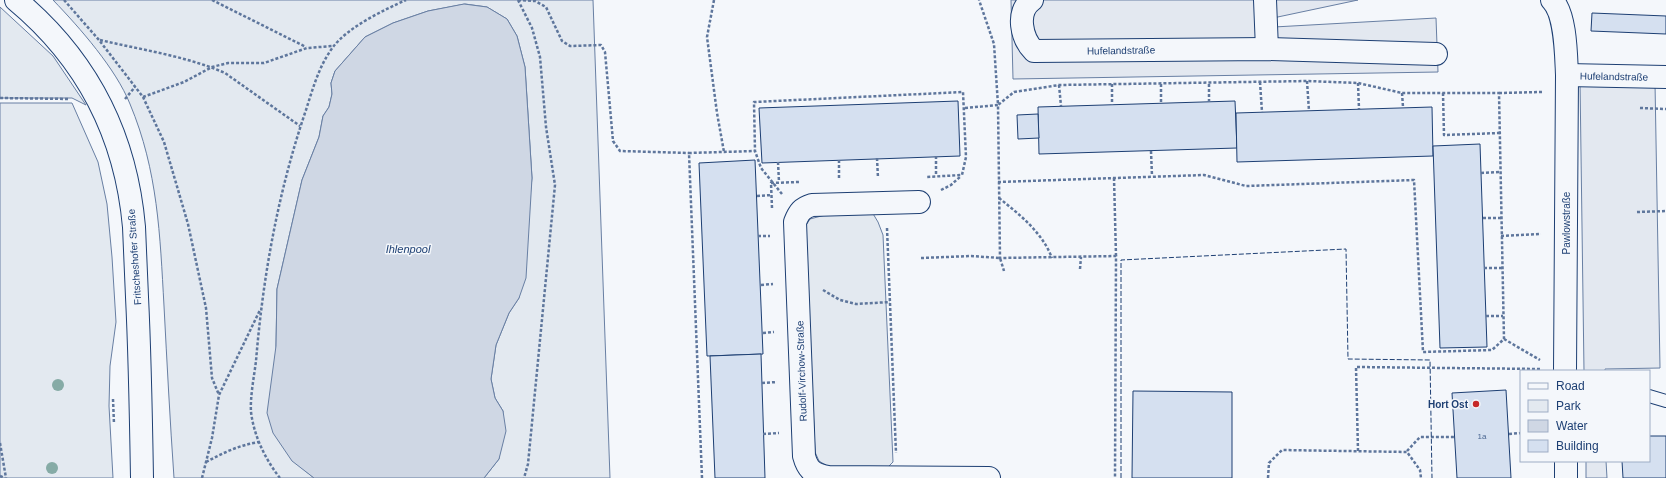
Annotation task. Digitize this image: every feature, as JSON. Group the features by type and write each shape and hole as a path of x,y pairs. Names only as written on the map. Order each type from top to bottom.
{"street":[{"name":"Fritscheshofer Straße","path":"16,0 50,33 74,60 99,100 111,128 123,166 133,226 139,329 142,478"},
{"name":"Hufelandstraße","path":"1032,0 1026,4 1021,24 1027,44 1034,51 1267,49 1436,54"},
{"path":"1265,0 1267,49"},
{"name":"Hufelandstraße","path":"1559,2 1567,74 1666,77"},
{"name":"Pawlowstraße","path":"1565,370 1567,74"},
{"name":"Rudolf-Virchow-Straße","path":"919,202 886,201 812,205 804,208 798,213 795,222 804,456 807,468 815,474 828,477 989,478"},
{"path":"1566,462 1566,478"}],"lane":[{"path":"1650,396 1666,401"}],"path":[{"path":"64,0 99,40 143,97 164,142 188,224 206,308 212,378 219,395"},
{"path":"212,0 307,48"},
{"path":"280,478 270,466 258,442 251,412 261,307 278,210 300,126 321,67 334,46 347,34 383,10 406,0"},
{"path":"524,478 528,464 555,185 546,127 540,57 532,28 518,0 536,1 546,7 562,41 570,46 601,45 605,52 612,141 620,151 689,153 755,151"},
{"path":"714,0 707,37 717,113 724,152"},
{"path":"979,0 994,44 998,106 1000,258 1004,271"},
{"path":"99,40 212,67 225,73 300,126"},
{"path":"143,97 184,82 212,67 228,63 264,62 307,48 334,46"},
{"path":"965,108 998,106 1014,92 1059,85 1307,81 1358,83 1402,93 1537,92"},
{"path":"1307,81 1309,111"},
{"path":"1260,82 1262,112"},
{"path":"1209,83 1209,102"},
{"path":"1358,83 1359,109"},
{"path":"1112,84 1112,105"},
{"path":"1161,84 1161,103"},
{"path":"1059,85 1061,106"},
{"path":"123,102 135,87"},
{"path":"771,183 761,168 755,151 754,102 963,92 965,108 966,157"},
{"path":"1402,93 1403,107"},
{"path":"1443,93 1444,135 1500,133"},
{"path":"998,182 1204,175 1246,186 1414,180 1423,352 1492,350 1504,339 1499,93"},
{"path":"0,98 72,98"},
{"path":"1640,108 1666,109"},
{"path":"1151,151 1152,176"},
{"path":"689,153 702,478"},
{"path":"936,156 936,176"},
{"path":"778,162 779,182"},
{"path":"1481,173 1501,172"},
{"path":"1114,178 1116,256 1115,478"},
{"path":"757,196 772,195"},
{"path":"998,197 1027,221 1047,244 1052,258"},
{"path":"886,201 897,478"},
{"path":"1637,212 1666,211"},
{"path":"1483,218 1501,218"},
{"path":"1501,236 1537,234"},
{"path":"921,258 971,256 1000,258 1052,258 1116,256"},
{"path":"1080,269 1081,257"},
{"path":"1484,268 1502,268"},
{"path":"761,285 775,284"},
{"path":"817,289 856,304 890,302"},
{"path":"202,478 212,438 219,395 261,307"},
{"path":"1486,316 1503,316"},
{"path":"1504,339 1534,356"},
{"path":"1358,451 1356,367 1565,370"},
{"path":"1509,434 1520,433"},
{"path":"1407,452 1420,437 1455,437"},
{"path":"206,462 227,451 246,444 258,442"},
{"path":"0,443 5,478 0,476"},
{"path":"1268,478 1269,463 1282,450 1407,452"},
{"path":"1407,452 1420,470 1421,478"}],"green space":[{"path":"53,0 593,0 610,478 484,478 499,459 503,411 495,398 491,379 496,345 509,313 519,298 532,178 525,67 517,36 507,19 487,7 465,4 428,11 393,23 365,37 335,71 331,83 332,94 329,107 323,116 319,137 302,180 277,289 276,346 292,460 314,478 174,478 159,229 147,154 130,104 116,77 86,36"},
{"path":"0,7 53,56 86,105 72,98 0,98"},
{"path":"0,103 72,103 98,162 107,204 116,322 110,366 109,406 113,478 0,478"},
{"path":"872,212 883,235 893,462 887,468 829,467 819,461 815,452 805,227 810,219 825,215"}],"shaded area":[{"path":"1011,0 1358,0 1273,18 1274,27 1436,18 1438,72 1013,79"},
{"path":"1580,81 1655,83 1660,368 1584,370"},
{"path":"1586,462 1606,462 1607,478 1586,478"}],"water":[{"name":"Ihlenpool","path":"464,4 487,7 507,19 517,36 525,67 532,178 526,278 519,298 509,313 496,345 491,379 495,398 503,411 506,431 499,459 484,478 314,478 292,461 273,433 267,413 276,346 277,289 302,180 319,137 323,116 329,107 332,94 331,83 335,71 365,37 393,23 428,11"}],"building":[{"path":"1592,13 1666,16 1666,34 1591,31"},
{"path":"958,101 960,156 762,163 759,108"},
{"path":"1235,101 1237,148 1039,154 1038,107"},
{"path":"1432,107 1433,156 1237,162 1236,113"},
{"path":"1038,114 1039,138 1018,139 1017,115"},
{"path":"1480,144 1487,347 1440,348 1433,146"},
{"path":"755,160 763,354 707,356 699,163"},
{"path":"761,354 765,478 715,478 710,356"},
{"path":"1506,390 1511,478 1457,478 1452,393"},
{"path":"1133,391 1232,392 1232,478 1132,478"},
{"path":"1650,436 1666,436 1666,478 1623,478 1622,462 1650,462"}],"fence":[{"path":"1121,478 1121,260 1346,249 1348,359 1430,360 1432,478"}],"place":[{"name":"Hort Ost","path":"1476,404"}]}
